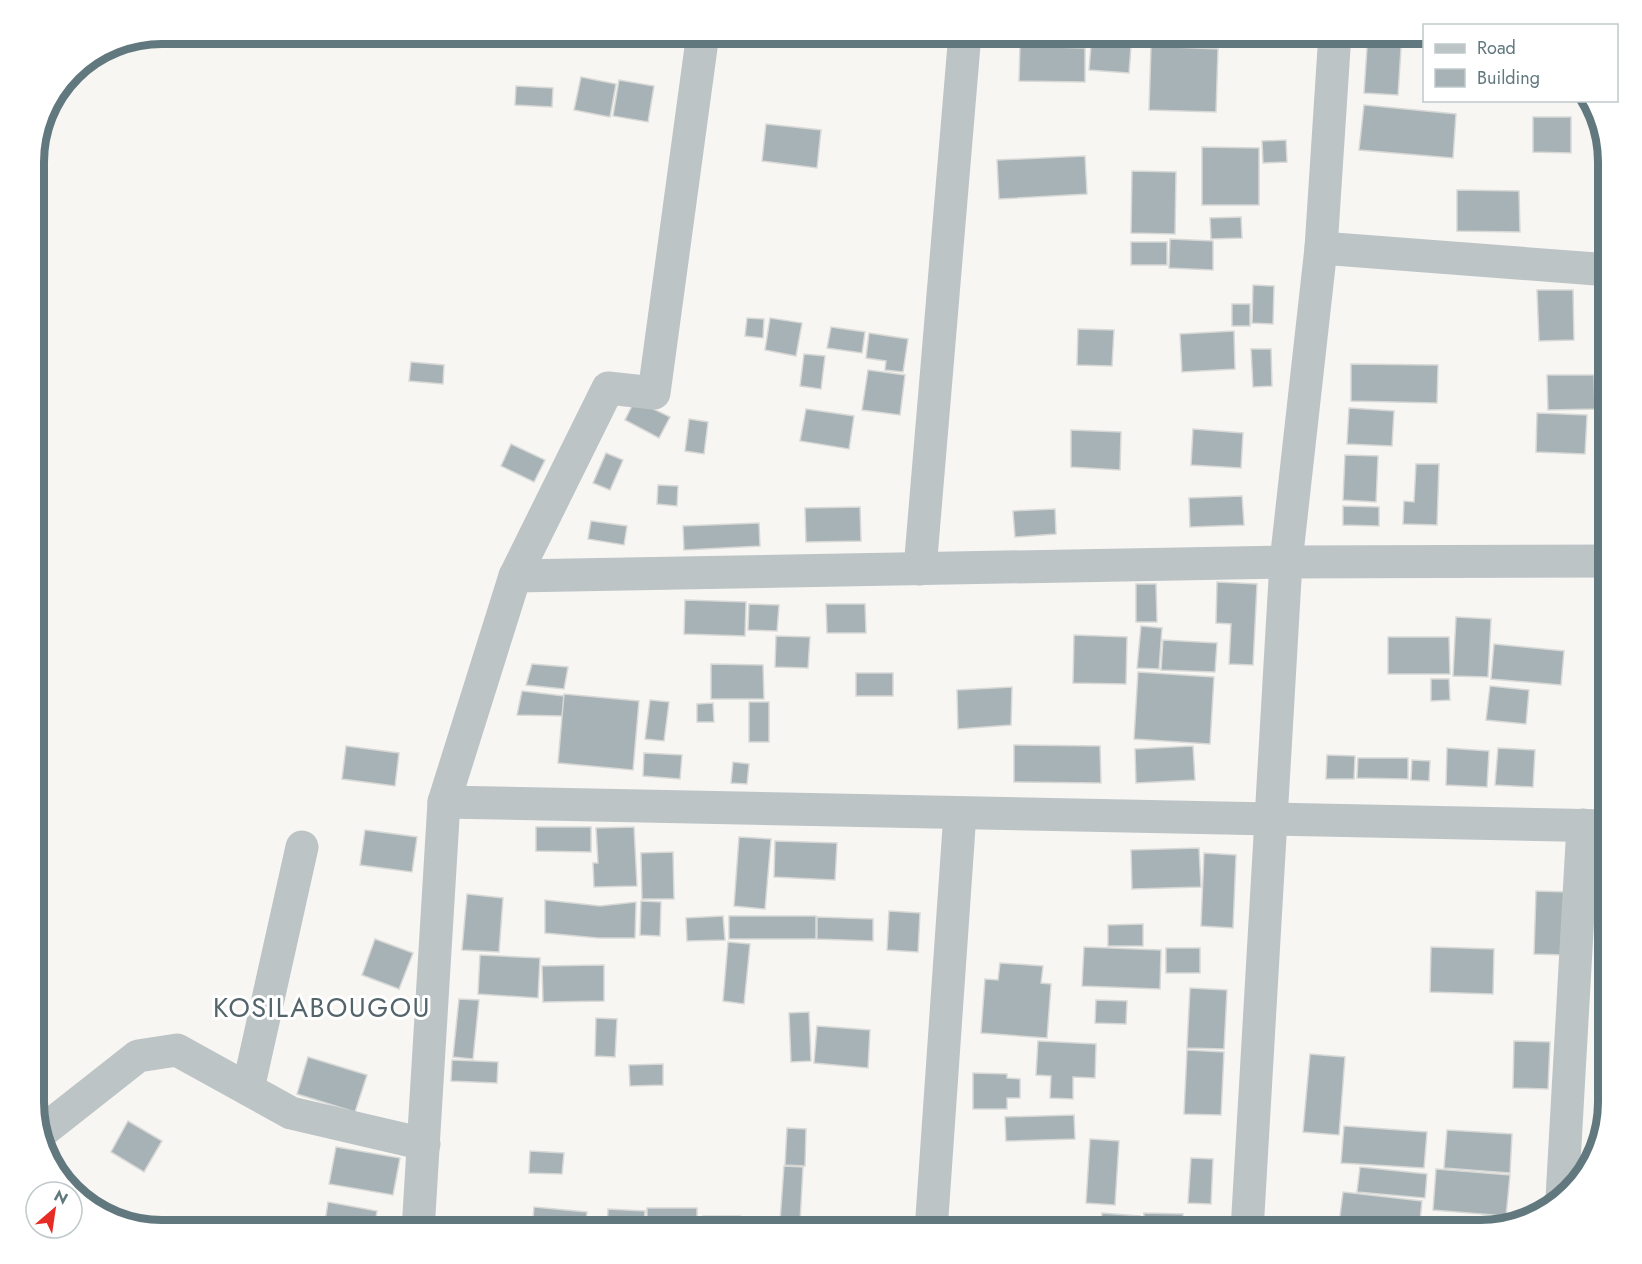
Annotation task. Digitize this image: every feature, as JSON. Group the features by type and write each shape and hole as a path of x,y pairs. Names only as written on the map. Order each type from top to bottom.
{"street":[{"path":"419,1220 444,802 514,576 608,388 654,393 702,44"},
{"path":"920,569 964,44"},
{"path":"1248,1220 1286,562 1321,248 1334,44"},
{"path":"1321,248 1598,269"},
{"path":"514,576 1286,562 1598,561"},
{"path":"444,802 1596,825 1563,1187"},
{"path":"932,1220 960,813"},
{"path":"248,1089 302,847"},
{"path":"47,1128 138,1056 177,1050 291,1113 424,1144"}],"building":[{"path":"1051,44 1088,44 1088,46"},
{"path":"1091,44 1131,44 1129,73 1089,70"},
{"path":"1367,44 1401,44 1398,95 1364,93"},
{"path":"1020,46 1085,48 1085,82 1019,81"},
{"path":"1151,46 1218,49 1216,112 1149,110"},
{"path":"581,77 616,84 610,117 574,110"},
{"path":"619,80 654,86 648,122 613,116"},
{"path":"516,86 553,88 552,107 515,105"},
{"path":"1364,105 1456,114 1453,158 1359,150"},
{"path":"1533,117 1571,117 1571,153 1533,152"},
{"path":"766,124 821,130 817,168 762,161"},
{"path":"1286,140 1287,162 1263,163 1262,141"},
{"path":"1202,147 1259,148 1259,205 1202,205"},
{"path":"1085,156 1087,194 999,199 997,160"},
{"path":"1132,171 1176,172 1175,234 1131,233"},
{"path":"1457,190 1519,191 1520,232 1457,231"},
{"path":"1241,217 1242,238 1211,239 1210,218"},
{"path":"1170,239 1213,241 1213,270 1169,268"},
{"path":"1131,242 1167,242 1167,265 1131,265"},
{"path":"1253,285 1274,286 1273,324 1252,323"},
{"path":"1537,290 1573,290 1574,340 1539,341"},
{"path":"1232,304 1250,304 1250,326 1232,326"},
{"path":"747,318 764,319 763,338 745,336"},
{"path":"770,318 802,323 796,356 765,350"},
{"path":"831,327 865,332 862,353 827,348"},
{"path":"1078,329 1114,330 1112,366 1077,365"},
{"path":"1234,331 1235,369 1182,372 1180,334"},
{"path":"869,333 908,339 903,372 885,370 886,361 866,358"},
{"path":"1251,349 1271,349 1272,386 1253,387"},
{"path":"804,354 825,356 821,389 800,386"},
{"path":"411,362 444,365 443,384 409,381"},
{"path":"1351,364 1438,365 1437,403 1351,401"},
{"path":"868,370 905,375 900,415 862,410"},
{"path":"1547,375 1594,375 1595,409 1548,410"},
{"path":"635,400 670,417 659,438 625,420"},
{"path":"1349,408 1394,411 1392,446 1347,444"},
{"path":"806,409 854,416 849,449 800,441"},
{"path":"1537,413 1587,415 1585,454 1536,452"},
{"path":"689,419 708,422 704,454 685,451"},
{"path":"1193,429 1243,433 1241,468 1191,465"},
{"path":"1071,430 1121,432 1120,470 1071,467"},
{"path":"511,444 545,460 534,482 501,466"},
{"path":"606,453 623,460 610,490 593,483"},
{"path":"1345,455 1378,456 1376,502 1343,500"},
{"path":"1416,464 1439,464 1437,525 1403,524 1404,501 1414,502"},
{"path":"658,485 678,486 677,506 657,504"},
{"path":"1242,496 1244,525 1190,527 1189,498"},
{"path":"1343,506 1379,507 1379,526 1343,525"},
{"path":"860,507 861,541 806,542 805,508"},
{"path":"1055,509 1056,534 1015,537 1013,511"},
{"path":"591,521 627,526 624,545 588,539"},
{"path":"759,523 760,546 684,550 683,526"},
{"path":"1217,582 1257,584 1253,665 1229,664 1231,624 1216,623"},
{"path":"1136,584 1156,584 1157,622 1136,622"},
{"path":"685,600 746,602 745,636 684,634"},
{"path":"749,604 779,605 777,631 748,630"},
{"path":"826,604 865,604 866,633 827,633"},
{"path":"1456,617 1491,619 1488,677 1453,676"},
{"path":"1141,626 1162,628 1159,669 1137,668"},
{"path":"1074,635 1127,637 1126,684 1073,683"},
{"path":"776,636 810,637 808,668 775,667"},
{"path":"1388,637 1449,637 1450,674 1388,674"},
{"path":"1163,640 1217,643 1215,672 1161,670"},
{"path":"1494,644 1564,651 1561,685 1491,679"},
{"path":"532,664 568,667 564,689 526,685"},
{"path":"711,664 763,665 764,699 711,699"},
{"path":"1138,672 1214,677 1210,744 1134,739"},
{"path":"856,673 893,673 893,696 856,696"},
{"path":"1431,679 1449,679 1450,700 1431,701"},
{"path":"1490,686 1529,690 1526,724 1486,720"},
{"path":"1012,687 1011,725 958,729 957,690"},
{"path":"522,691 564,696 563,716 517,715"},
{"path":"564,694 639,701 633,770 558,763"},
{"path":"650,700 669,702 664,741 645,739"},
{"path":"749,702 769,702 769,742 749,742"},
{"path":"713,703 714,722 697,722 697,704"},
{"path":"1014,745 1100,746 1101,783 1014,782"},
{"path":"346,746 399,753 395,786 342,779"},
{"path":"1193,746 1195,780 1136,783 1135,749"},
{"path":"1447,748 1489,751 1487,787 1446,785"},
{"path":"1498,748 1535,750 1533,787 1495,785"},
{"path":"644,753 682,755 680,779 643,776"},
{"path":"1327,755 1355,756 1354,779 1326,779"},
{"path":"1358,758 1408,758 1408,779 1357,778"},
{"path":"1412,760 1430,761 1429,781 1411,780"},
{"path":"733,762 749,764 747,784 731,783"},
{"path":"536,827 591,827 591,852 536,851"},
{"path":"634,827 637,886 594,887 593,863 598,863 596,828"},
{"path":"365,830 417,837 412,872 360,865"},
{"path":"739,837 771,839 765,909 734,906"},
{"path":"775,841 837,843 835,880 774,877"},
{"path":"1199,848 1201,887 1132,889 1131,850"},
{"path":"673,852 674,899 642,899 641,853"},
{"path":"1204,853 1236,855 1233,928 1201,926"},
{"path":"1536,891 1566,892 1564,955 1534,954"},
{"path":"467,894 503,898 499,952 462,950"},
{"path":"545,900 600,906 636,902 635,938 598,938 545,933"},
{"path":"641,901 661,902 660,936 640,935"},
{"path":"889,911 920,913 918,952 887,950"},
{"path":"723,916 725,940 687,941 686,918"},
{"path":"729,916 816,916 816,939 729,939"},
{"path":"817,917 873,919 873,941 817,939"},
{"path":"1143,924 1143,946 1108,946 1108,925"},
{"path":"375,939 413,953 399,989 362,975"},
{"path":"728,942 750,944 744,1004 723,1001"},
{"path":"1084,947 1161,950 1160,989 1082,986"},
{"path":"1431,947 1494,949 1493,994 1430,992"},
{"path":"1166,948 1200,948 1200,973 1166,973"},
{"path":"480,955 540,958 538,998 478,994"},
{"path":"1000,963 1043,966 1041,983 1051,984 1047,1038 981,1033 985,979 998,980"},
{"path":"604,965 604,1001 543,1002 542,966"},
{"path":"1190,988 1227,990 1224,1049 1187,1048"},
{"path":"459,999 479,1000 473,1059 453,1057"},
{"path":"1096,1000 1127,1001 1126,1024 1095,1023"},
{"path":"809,1012 811,1061 791,1062 789,1013"},
{"path":"596,1018 617,1019 615,1057 595,1056"},
{"path":"817,1026 870,1030 868,1068 814,1063"},
{"path":"1038,1041 1096,1044 1095,1078 1073,1077 1073,1099 1050,1098 1051,1076 1036,1075"},
{"path":"1514,1041 1550,1042 1548,1089 1513,1088"},
{"path":"1187,1050 1224,1052 1221,1115 1184,1114"},
{"path":"1310,1054 1345,1057 1339,1135 1303,1132"},
{"path":"308,1057 367,1075 355,1112 297,1094"},
{"path":"452,1060 498,1062 497,1083 451,1081"},
{"path":"663,1064 663,1085 630,1086 629,1065"},
{"path":"973,1073 1007,1074 1007,1078 1020,1079 1020,1098 1007,1098 1007,1109 973,1109"},
{"path":"1074,1115 1075,1139 1006,1141 1005,1117"},
{"path":"128,1121 162,1141 144,1172 111,1152"},
{"path":"1344,1126 1427,1132 1424,1168 1341,1163"},
{"path":"787,1128 806,1129 805,1166 785,1165"},
{"path":"1447,1130 1512,1134 1510,1173 1444,1168"},
{"path":"1090,1139 1119,1141 1115,1205 1086,1203"},
{"path":"336,1147 400,1158 393,1195 329,1184"},
{"path":"530,1151 564,1153 562,1174 529,1173"},
{"path":"1191,1158 1213,1159 1211,1204 1188,1203"},
{"path":"784,1166 803,1167 800,1220 780,1220"},
{"path":"1360,1167 1427,1174 1425,1198 1357,1192"},
{"path":"1436,1169 1510,1175 1506,1216 1433,1210"},
{"path":"1343,1192 1422,1201 1420,1220 1339,1220"},
{"path":"328,1202 377,1211 376,1220 325,1220"},
{"path":"534,1207 587,1212 586,1220 533,1220"},
{"path":"647,1208 697,1208 697,1220 647,1220"},
{"path":"608,1209 645,1211 645,1220 608,1220"},
{"path":"1102,1213 1140,1216 1140,1220 1102,1220"},
{"path":"1144,1213 1183,1214 1183,1220 1144,1220"},
{"path":"703,1216 740,1216 740,1220 703,1220"},
{"path":"248,1217 264,1220 247,1220"}],"district":[{"name":"KOSILABOUGOU","path":"322,1008"}]}
